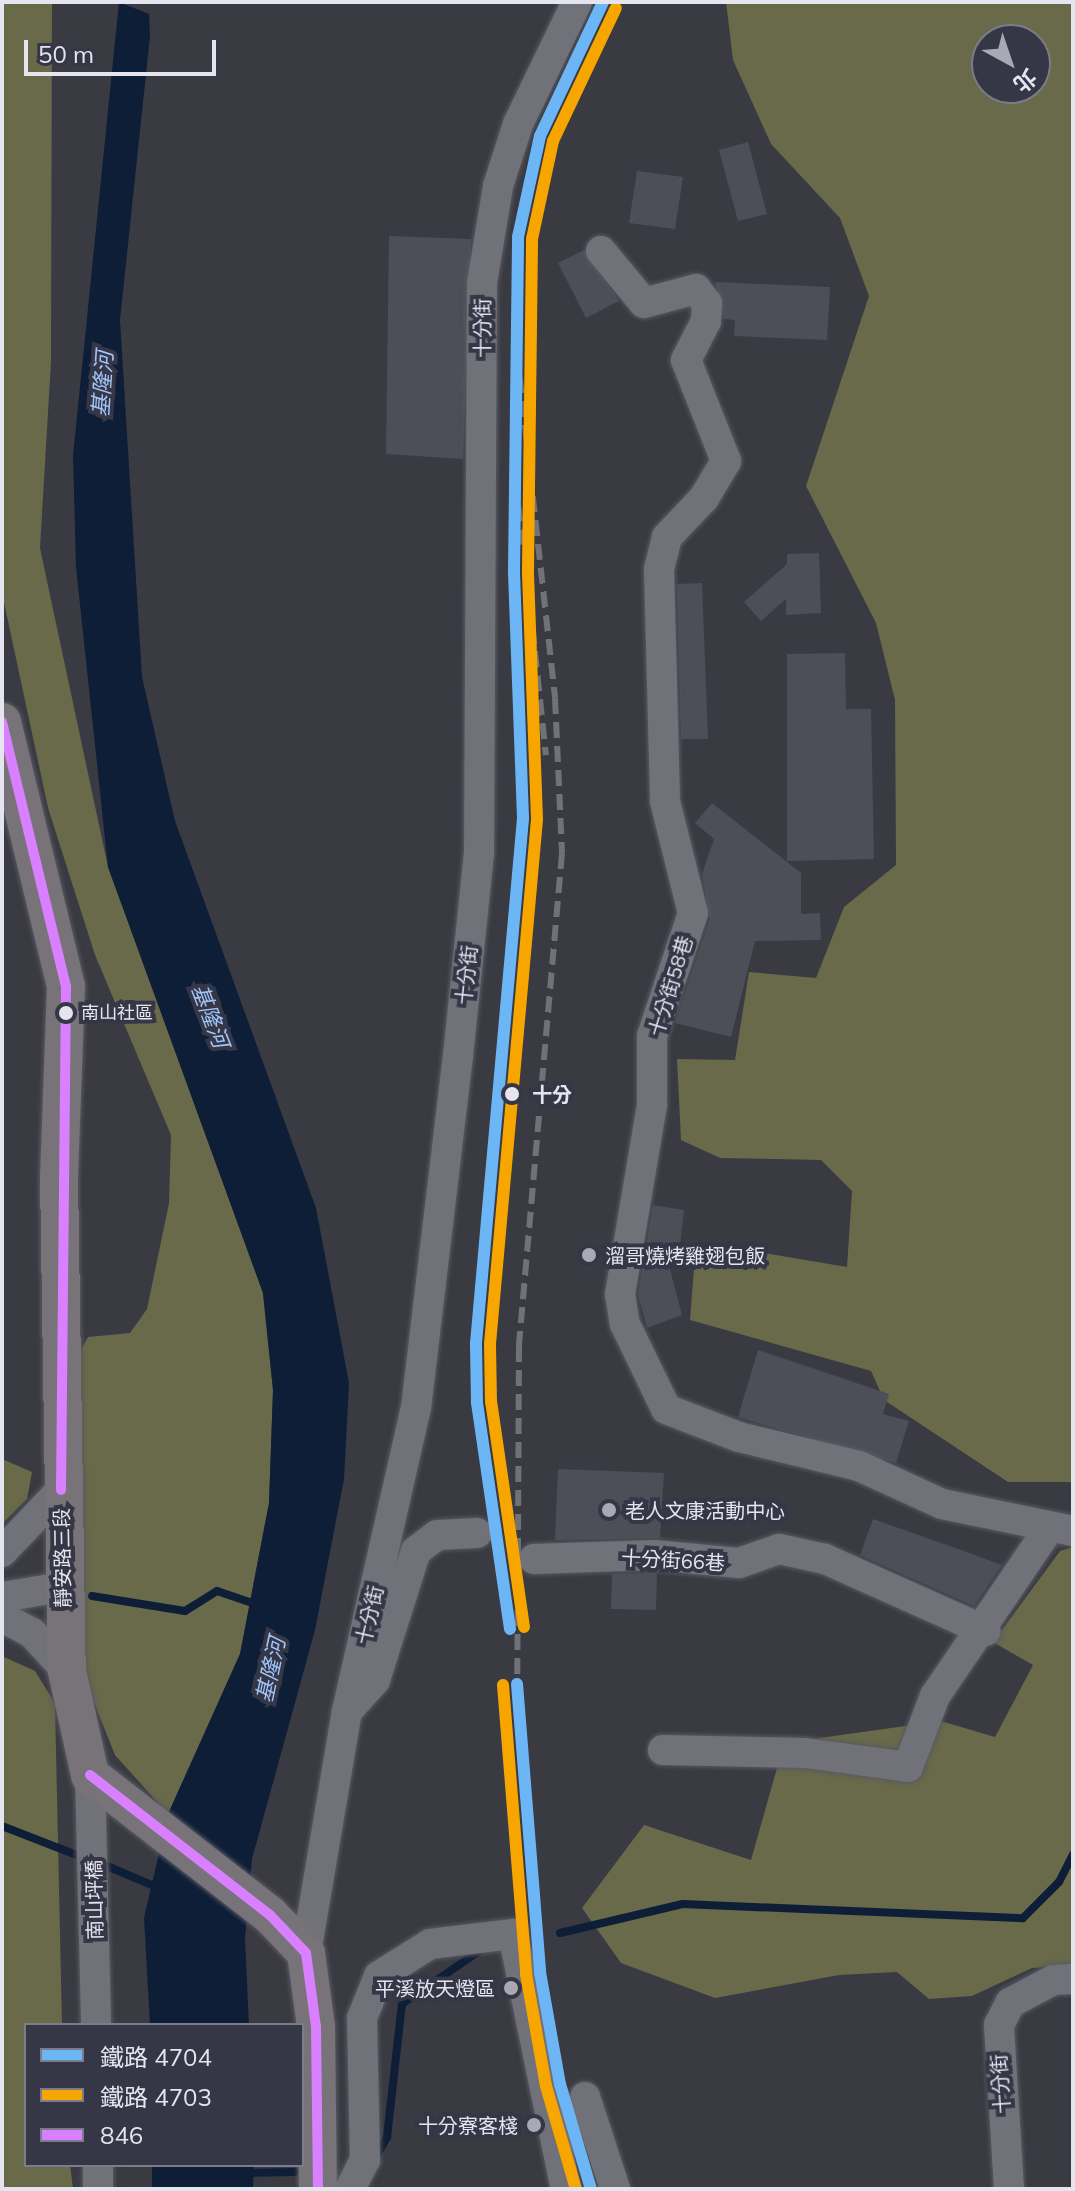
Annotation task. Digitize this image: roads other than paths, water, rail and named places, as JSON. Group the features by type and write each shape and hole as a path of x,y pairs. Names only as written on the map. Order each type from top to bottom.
{"main road":[{"name":"靜安路三段","path":"2,722 66,986 59,1177 62,1587 67,1671 90,1775"},
{"path":"90,1775 270,1915 306,1953 316,2027 318,2189"}],"street":[{"name":"十分街","path":"306,1953 347,1711 416,1408 479,854 482,283 498,186 518,124 577,2"},
{"name":"十分街58巷","path":"601,251 644,303 696,289 707,303 706,321 686,360 726,461 704,498 667,537 659,569 665,801 693,913 652,1036 652,1105 620,1294 625,1324 666,1409 739,1437 859,1466 942,1504 1061,1531"},
{"path":"2,1552 61,1490"},
{"path":"663,1750 805,1753 908,1767 935,1696 1061,1531"},
{"path":"347,1711 375,1680 416,1551 437,1535 477,1533"},
{"name":"十分街66巷","path":"534,1559 654,1555 739,1563 779,1549 825,1559 986,1631"},
{"path":"2,1597 62,1587"},
{"path":"2,1617 32,1633 67,1671"},
{"name":"南山坪橋","path":"90,1775 96,2023"},
{"path":"350,2189 365,2160 362,2018 379,1976 430,1944 513,1934 566,2189"},
{"name":"十分街","path":"1009,2189 999,2025 1010,2003 1053,1980 1073,1979"},
{"path":"585,2097 615,2189"},
{"path":"98,2167 98,2189"}],"water":[{"name":"基隆河","path":"119,2 149,14 150,36 120,320 142,677 175,821 316,1208 349,1383 344,1479 315,1630 252,1859 245,1939 249,2023 150,2023 144,1918 168,1814 240,1654 269,1503 273,1390 263,1293 108,867 76,567 73,456"},
{"path":"152,2167 254,2167 253,2189 152,2189"}],"waterway":[{"path":"92,1596 185,1611 217,1591 258,1605"},
{"path":"2,1826 87,1859"},
{"path":"560,1933 683,1904 1023,1918 1059,1882 1073,1854"},
{"path":"100,1863 161,1889"},
{"path":"376,2157 387,2137 402,2004 478,1952"},
{"path":"244,2173 295,2172"}],"railway":[{"path":"517,353 555,698 562,853 519,1346 517,1684"},
{"path":"515,482 523,544"},
{"path":"530,604 546,755"}],"rail line":[{"name":"4704","path":"510,1629 477,1403 476,1343 523,818 514,570 518,237 540,136 603,2"},
{"name":"4703","path":"524,1627 491,1402 490,1344 537,819 528,570 532,239 553,141 616,8"},
{"name":"4704","path":"517,1684 540,1972 560,2084 591,2189"},
{"name":"4703","path":"503,1685 526,1974 546,2086 576,2189"}],"place":[{"name":"南山社區","path":"66,1013"},
{"name":"十分","path":"512,1094"},
{"name":"溜哥燒烤雞翅包飯","path":"589,1255"},
{"name":"老人文康活動中心","path":"609,1510"},
{"name":"平溪放天燈區","path":"511,1988"},
{"name":"十分寮客棧","path":"534,2125"}]}
